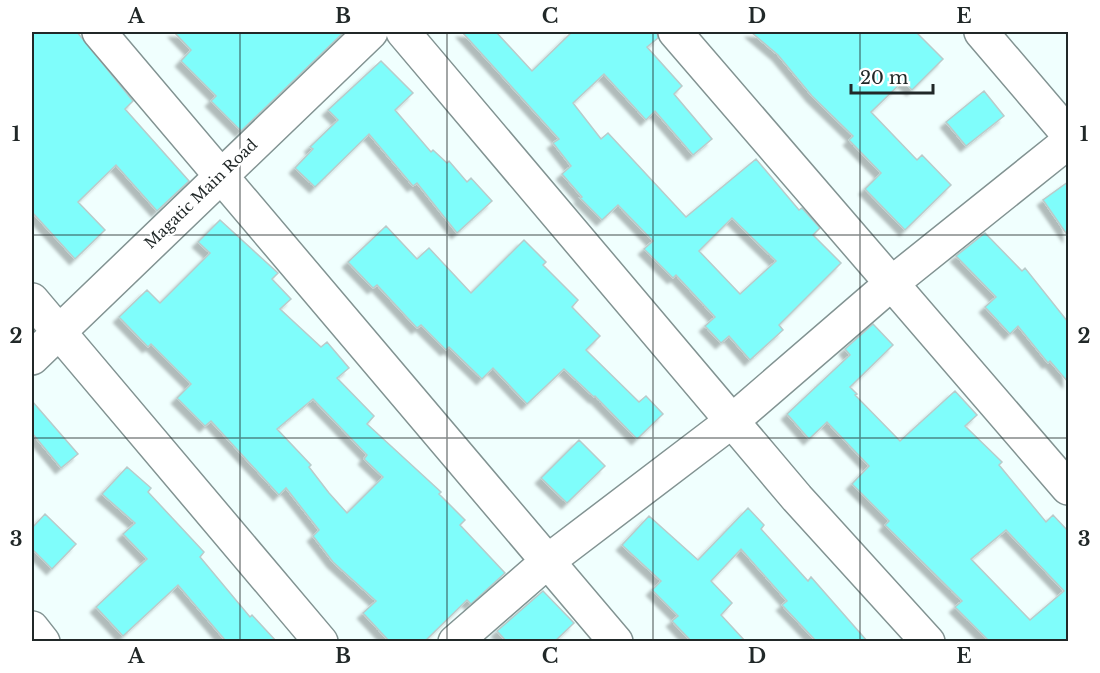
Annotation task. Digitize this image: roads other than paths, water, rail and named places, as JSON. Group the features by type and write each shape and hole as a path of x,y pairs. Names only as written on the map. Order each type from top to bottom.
{"street":[{"path":"99,32 616,642"},
{"name":"Magatic Main Road","path":"32,358 58,330 371,32"},
{"path":"403,32 797,498 928,642"},
{"path":"675,32 1068,488"},
{"path":"981,32 1068,134"},
{"path":"455,642 548,561 732,422 892,283 1068,142"},
{"path":"32,300 321,642"},
{"path":"32,628 43,642"}]}
